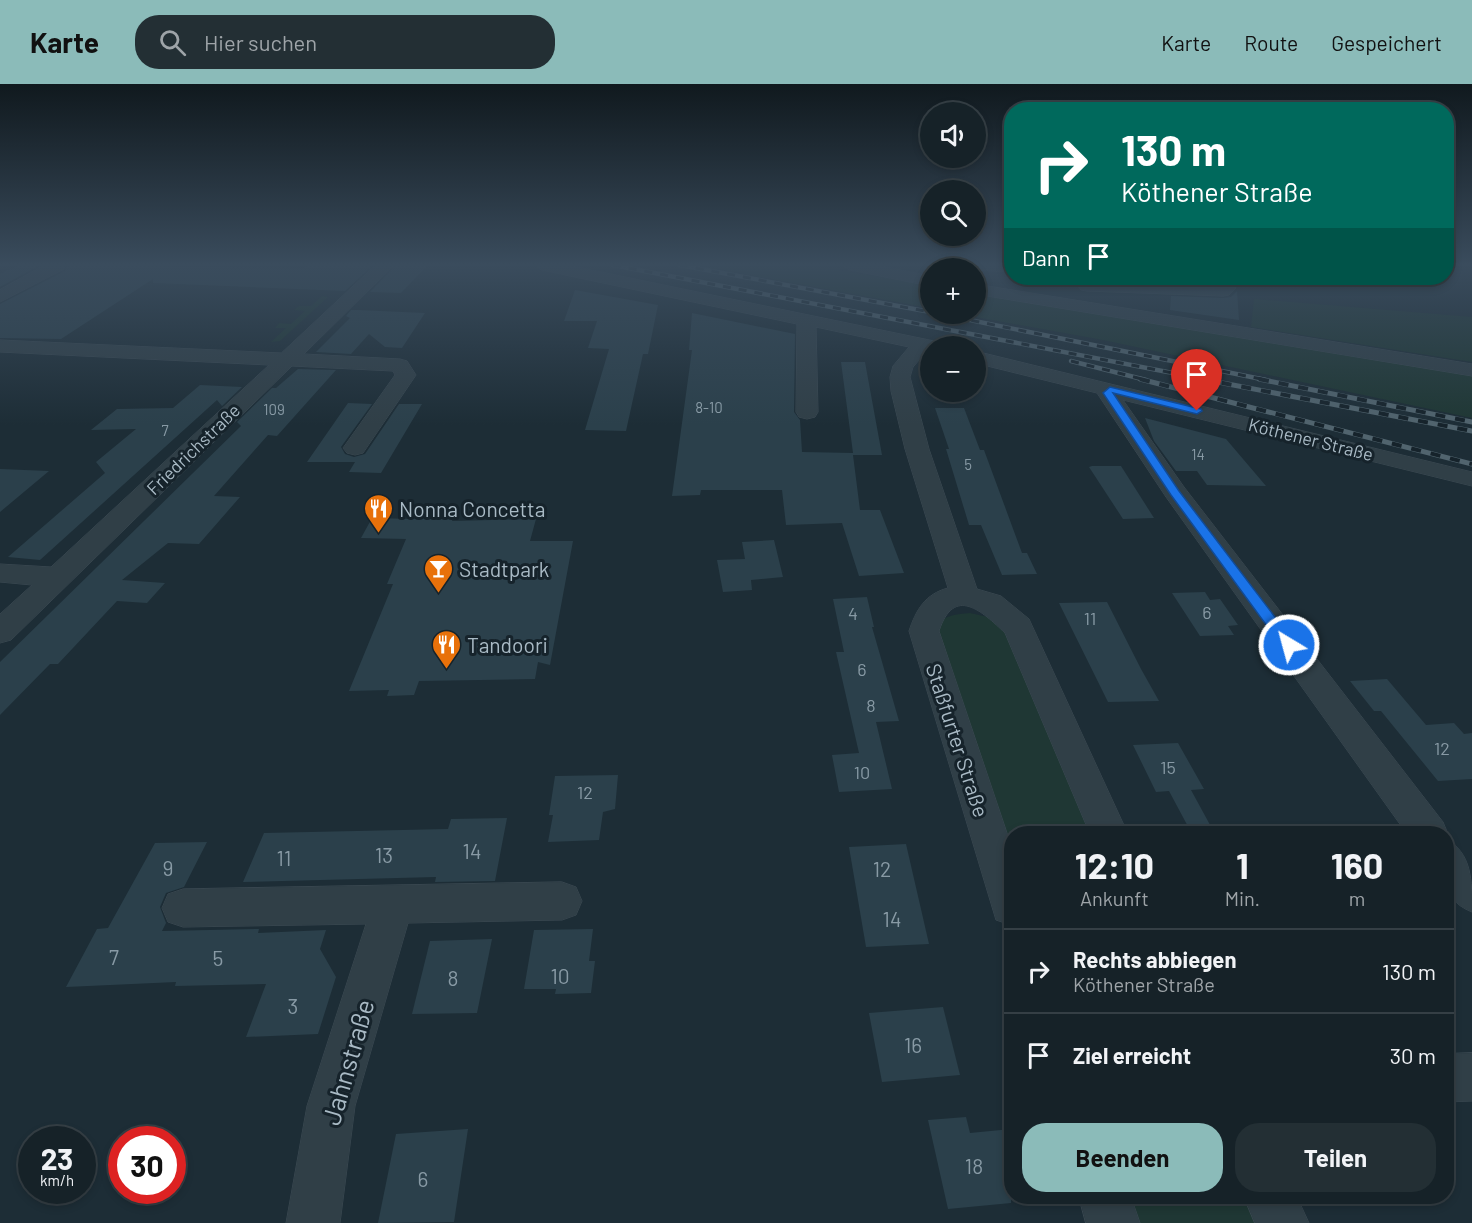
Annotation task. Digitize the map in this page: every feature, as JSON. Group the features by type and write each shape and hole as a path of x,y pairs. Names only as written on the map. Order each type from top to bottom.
{"street":[{"name":"Friedrichstraße","path":"0,632 330,318"},
{"path":"802,318 920,343"},
{"path":"1154,318 1472,370"},
{"path":"807,412 806,325 811,320"},
{"path":"0,346 400,365 406,375 355,448"},
{"path":"920,352 903,366 900,377 902,391 917,448 965,595 991,603 1018,627 1105,826"},
{"name":"Köthener Straße","path":"986,360 1472,479"},
{"path":"1110,390 1108,393 1116,407 1175,492 1423,826"},
{"path":"0,573 58,577"},
{"name":"Staßfurter Straße","path":"965,595 945,599 930,613 924,631 1004,884"},
{"path":"1454,868 1472,893"},
{"path":"183,908 562,901"},
{"name":"Jahnstraße","path":"313,1223 331,1106 393,904"},
{"path":"1454,1078 1472,1077"},
{"path":"1106,1204 1113,1223"},
{"path":"1273,1204 1282,1223"}],"green space":[{"path":"297,318 305,318 280,341 271,342 286,328 275,328 279,323 291,324"},
{"path":"986,318 1132,318 1472,375 1472,418 1103,340"},
{"path":"1252,318 1472,318 1472,362 1251,327"},
{"path":"970,613 988,617 1002,624 1095,826 1004,826 1004,852 936,626 947,617"},
{"path":"1123,1204 1253,1204 1261,1223 1127,1223"}],"building":[{"path":"0,318 93,318 61,339 0,338"},
{"path":"350,318 422,318 402,348 385,347 369,334 351,354 316,352"},
{"path":"565,318 655,318 648,354 643,354 626,431 585,430 609,349 588,348 597,321 564,321"},
{"path":"692,318 717,318 795,334 794,412 800,420 802,452 853,453 841,362 865,362 882,455 853,455 860,510 880,510 904,573 859,576 842,523 786,525 782,490 701,490 700,495 672,496 692,350 689,350"},
{"path":"298,369 336,370 277,436 268,435 214,496 240,497 199,544 168,543 122,580 165,583 147,603 117,601 58,664 50,664 0,715 0,662 241,426 237,422 272,388 276,388"},
{"path":"200,385 242,387 222,406 217,400 40,560 8,557 105,473 96,462 136,429 91,430 117,409 173,408"},
{"path":"348,403 372,404 341,447 345,454 354,457 365,454 399,404 422,404 381,473 349,472 355,462 307,462"},
{"path":"935,408 964,408 980,450 984,450 1022,553 1027,553 1037,574 1002,575 981,525 969,525 946,449 949,449"},
{"path":"1145,418 1226,439 1266,486 1207,485 1197,471 1176,471 1154,441"},
{"path":"1121,466 1154,518 1123,519 1089,467"},
{"path":"0,469 49,471 0,512"},
{"path":"454,514 452,521 536,519 530,541 573,541 550,665 538,662 535,679 419,681 414,695 387,696 389,690 349,691 393,584 387,584 406,539 361,538 372,518 414,519 416,515"},
{"path":"774,540 783,577 751,580 752,590 723,592 717,560 745,559 742,542"},
{"path":"1205,592 1210,600 1220,599 1238,625 1228,626 1234,635 1200,636 1172,593"},
{"path":"867,597 874,627 872,627 899,721 876,722 892,789 839,792 832,755 859,753 836,652 844,652 833,599"},
{"path":"1107,602 1159,701 1108,702 1059,603"},
{"path":"1387,679 1426,725 1454,723 1464,734 1472,733 1472,779 1438,781 1381,711 1374,711 1350,681"},
{"path":"1178,743 1204,789 1191,790 1211,826 1188,826 1169,791 1156,792 1133,745"},
{"path":"618,775 615,809 603,812 599,840 548,842 553,815 549,815 555,776"},
{"path":"507,818 495,881 435,882 436,877 243,882 264,833 448,829 451,819"},
{"path":"207,842 184,887 166,893 160,907 166,923 162,931 259,929 258,933 326,930 320,949 336,977 318,1034 246,1037 266,984 175,986 176,982 66,987 97,929 108,928 155,843"},
{"path":"906,844 929,944 866,947 849,847"},
{"path":"593,929 589,961 595,961 591,993 555,994 556,989 524,989 534,930"},
{"path":"492,939 477,1013 412,1014 430,941"},
{"path":"943,1007 960,1075 882,1082 869,1013"},
{"path":"966,1117 970,1133 1004,1130 1004,1204 948,1209 928,1120"},
{"path":"468,1129 454,1222 378,1223 396,1134"}],"railway":[{"path":"888,318 1209,380"},
{"path":"986,323 1266,380"},
{"path":"1071,361 1146,380"},
{"path":"1140,379 1472,464"},
{"path":"1202,379 1472,431"},
{"path":"1259,379 1472,422"}],"place":[{"name":"Nonna Concetta","path":"378,534"},
{"name":"Stadtpark","path":"438,594"},
{"name":"Tandoori","path":"446,670"}],"route":[{"path":"1197,411 1110,390 1108,393 1128,426 1175,492 1289,645"}]}
